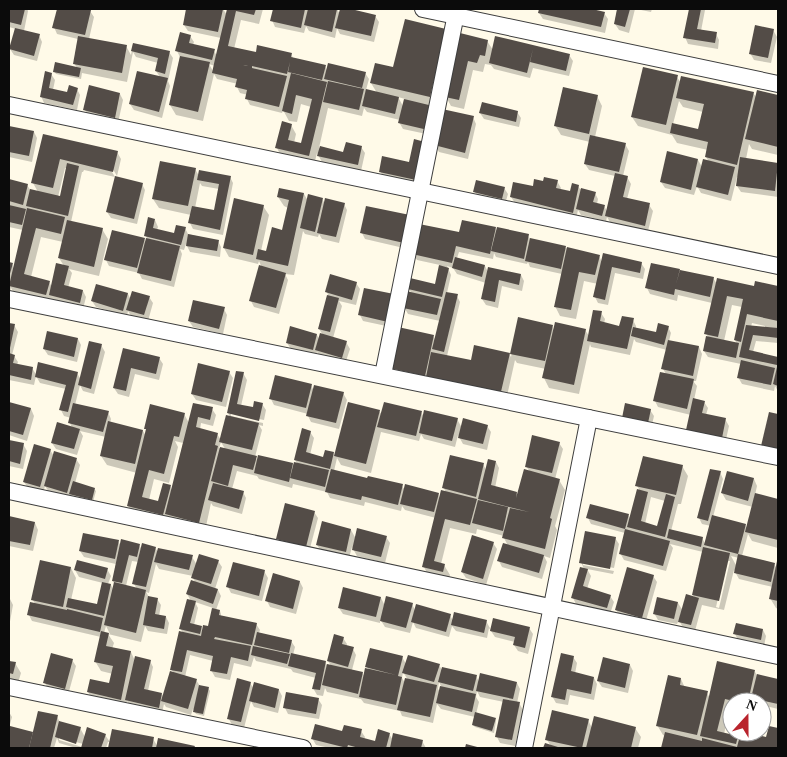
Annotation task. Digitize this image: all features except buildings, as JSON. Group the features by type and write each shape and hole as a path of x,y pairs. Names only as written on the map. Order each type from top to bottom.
{"street":[{"path":"423,9 456,12 778,84"},
{"path":"383,375 456,12"},
{"path":"9,105 778,266"},
{"path":"9,300 778,457"},
{"path":"524,748 589,418"},
{"path":"9,491 778,656"},
{"path":"9,687 303,748"}]}
